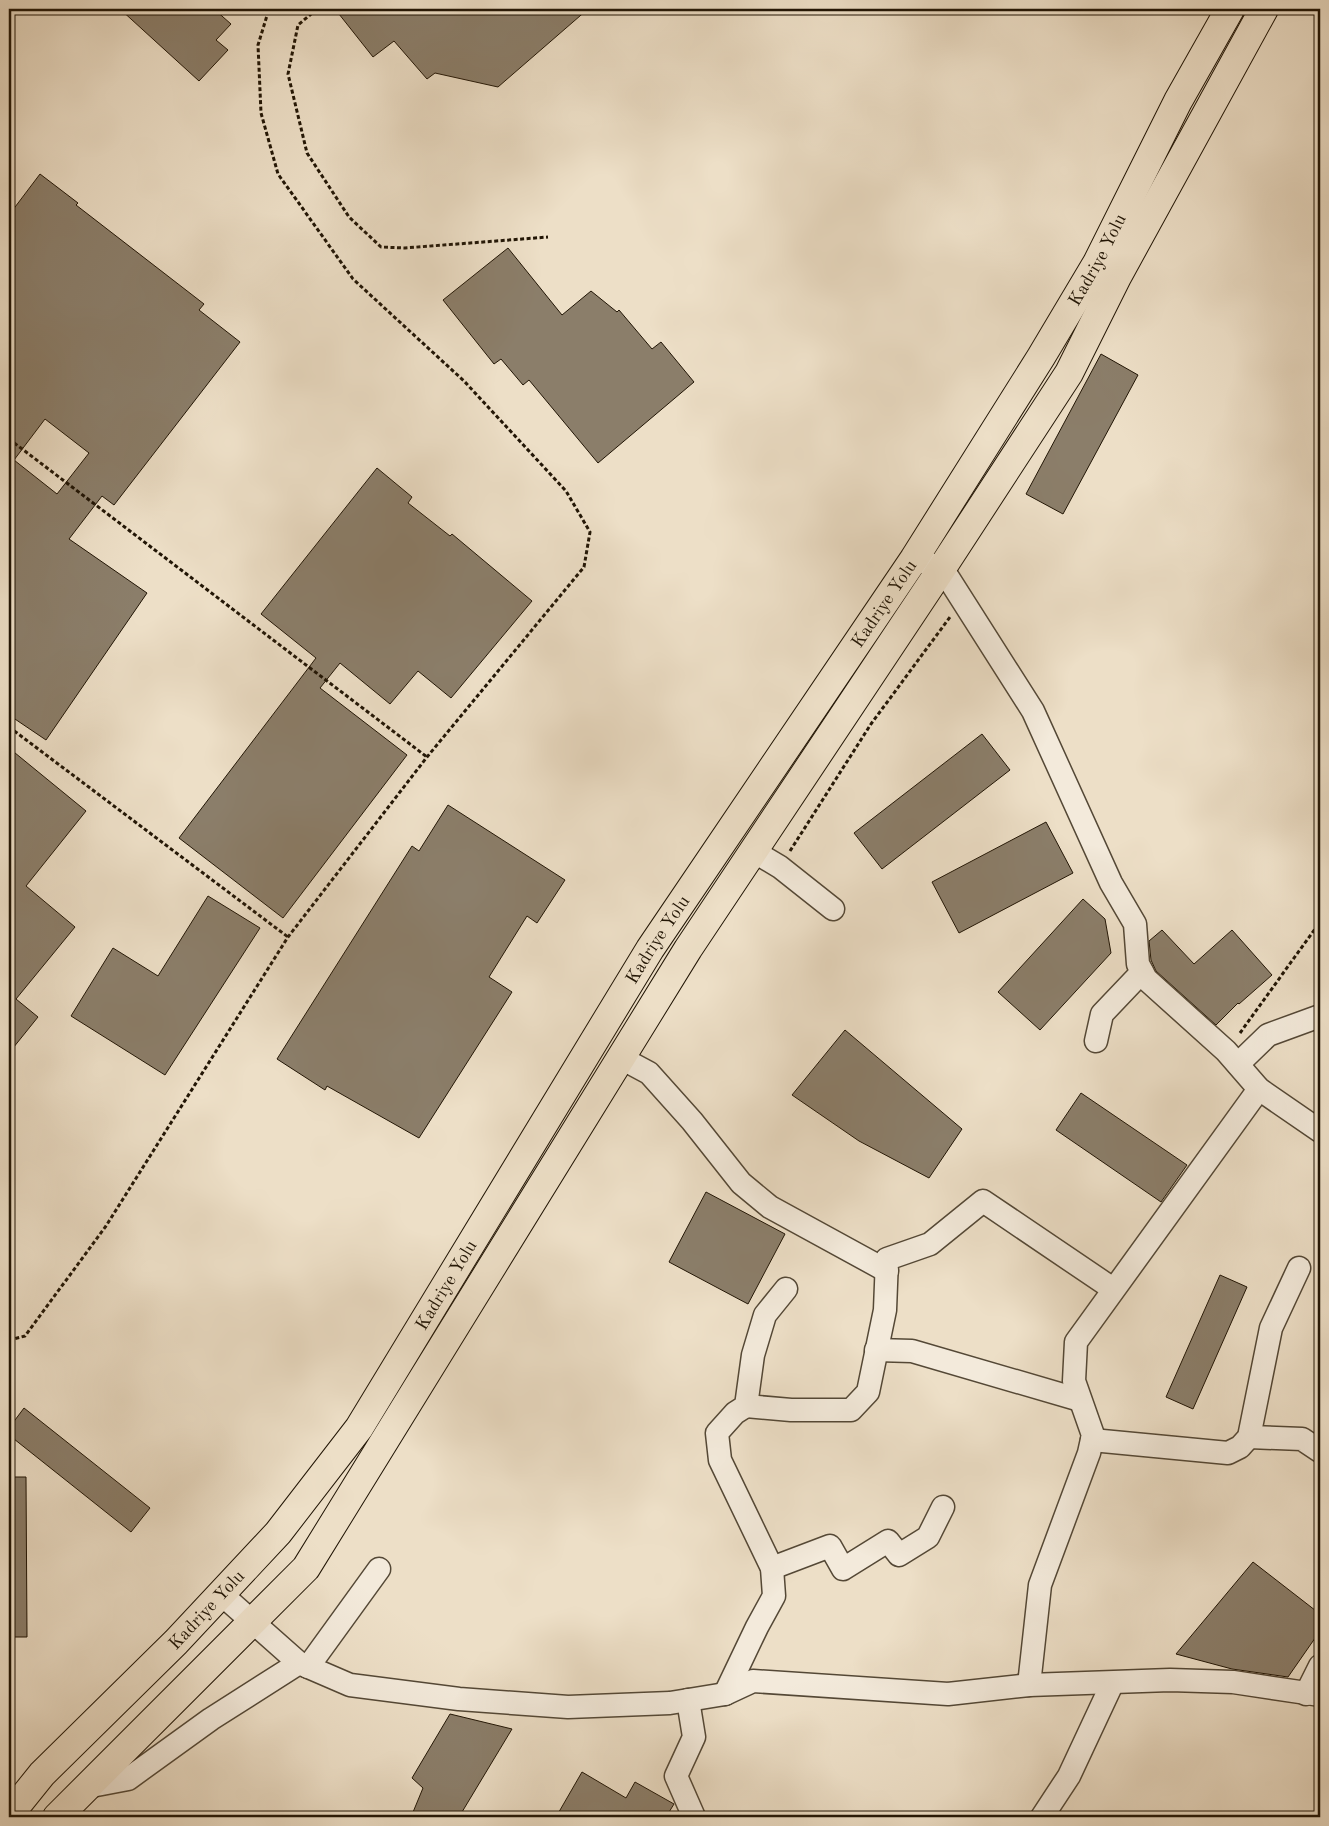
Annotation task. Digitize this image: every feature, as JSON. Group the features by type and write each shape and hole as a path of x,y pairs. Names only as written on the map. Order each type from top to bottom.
{"main road":[{"name":"Kadriye Yolu","path":"9,1815 42,1774 176,1642 278,1533 359,1428 650,949 914,559 1097,263 1178,101 1230,9"},
{"name":"Kadriye Yolu","path":"57,1817 306,1568 688,949 942,568 1069,373 1117,277 1264,9"}],"street":[{"path":"914,559 942,568 1033,711 1111,883 1135,924 1138,964 1146,979 1232,1058 1259,1089 1320,1132"},
{"path":"753,851 780,866 833,909"},
{"path":"1096,1041 1102,1014 1142,972"},
{"path":"1232,1058 1268,1035 1320,1016"},
{"path":"621,1058 649,1073 692,1121 741,1183 770,1207 887,1271"},
{"path":"1029,1685 1040,1585 1093,1435 1074,1381 1076,1342 1259,1089"},
{"path":"725,1694 774,1596 772,1568 720,1460 717,1432 735,1413 746,1406 791,1410 850,1410 868,1392 885,1310 887,1259 930,1244 983,1201 1113,1289"},
{"path":"1092,1440 1228,1453 1240,1447 1249,1437 1270,1328 1299,1268"},
{"path":"746,1406 753,1355 764,1315 786,1290"},
{"path":"876,1350 912,1351 1080,1400"},
{"path":"1249,1437 1302,1439 1320,1451"},
{"path":"772,1568 830,1546 843,1570 888,1541 899,1555 928,1537 943,1507"},
{"path":"86,1788 128,1779 211,1719 304,1665 379,1569"},
{"path":"220,1593 251,1622 304,1665 350,1685 459,1699 568,1707 670,1704 725,1694 753,1680 948,1694 1029,1685 1112,1684 1170,1680 1233,1682 1313,1694 1320,1666"},
{"path":"1042,1817 1069,1776 1112,1684"},
{"path":"688,1700 694,1737 676,1776 694,1817"}],"path":[{"path":"9,1340 25,1336 106,1226 288,937 427,757 584,567 590,532 566,491 470,388 353,278 278,174 261,113 258,45 269,9"},
{"path":"317,9 298,25 288,74 307,153 349,217 381,247 406,248 548,237"},
{"path":"9,439 427,757"},
{"path":"780,866 871,724 962,600"},
{"path":"9,727 288,937"},
{"path":"1232,1058 1320,922"}],"building":[{"path":"120,9 214,9 231,24 216,40 228,50 199,81"},
{"path":"335,9 588,9 498,87 435,73 427,79 394,41 373,57"},
{"path":"40,174 78,203 76,205 204,304 199,310 240,342 114,505 102,496 69,539 147,593 46,740 9,715 9,215","holes":["45,419 89,453 57,494 14,460"]},
{"path":"508,248 562,315 591,291 617,312 619,310 652,349 661,342 694,382 598,463 529,380 523,385 501,359 494,364 443,300"},
{"path":"1101,354 1138,375 1063,514 1026,494"},
{"path":"377,468 412,497 408,503 450,536 452,534 532,601 451,698 418,671 390,704 340,663 320,688 407,755 283,918 179,838 316,658 261,614"},
{"path":"982,734 1010,770 882,869 854,833"},
{"path":"9,748 86,811 26,886 75,927 16,999 38,1017 9,1053"},
{"path":"448,805 565,880 537,923 527,916 489,977 512,992 419,1138 327,1086 325,1090 277,1059 412,846 419,851"},
{"path":"1046,822 1073,873 959,933 932,882"},
{"path":"208,896 260,928 165,1075 71,1016 113,948 158,976"},
{"path":"1083,899 1105,919 1111,953 1040,1030 998,992"},
{"path":"1162,930 1194,964 1232,930 1272,975 1238,1003 1216,1025 1156,971 1151,960 1149,941"},
{"path":"845,1030 962,1129 929,1178 859,1141 792,1095"},
{"path":"1081,1093 1187,1165 1161,1202 1056,1130"},
{"path":"706,1192 785,1234 748,1304 669,1262"},
{"path":"1220,1275 1247,1287 1193,1409 1166,1397"},
{"path":"24,1408 150,1508 131,1532 9,1435 9,1428"},
{"path":"9,1477 26,1477 27,1637 9,1637"},
{"path":"1253,1562 1320,1614 1320,1631 1288,1677 1232,1669 1176,1654"},
{"path":"450,1714 512,1729 459,1817 411,1817 423,1788 412,1778"},
{"path":"582,1772 626,1798 635,1782 674,1804 666,1817 556,1817"}]}
